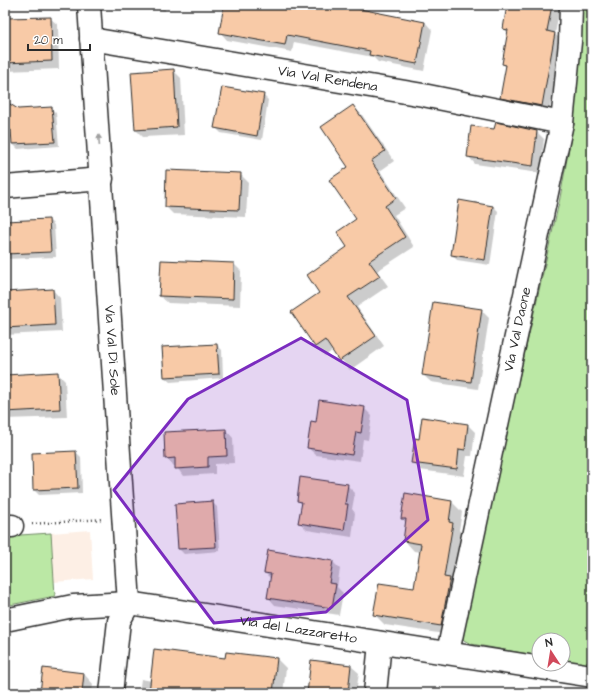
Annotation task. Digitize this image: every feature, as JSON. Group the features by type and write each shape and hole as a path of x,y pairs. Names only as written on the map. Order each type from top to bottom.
{"street":[{"name":"Via Val Di Sole","path":"89,5 102,179 129,603"},
{"name":"Via Val Daone","path":"448,652 562,124 570,42 571,5"},
{"name":"Via Val Rendena","path":"91,39 423,95 562,124"},
{"path":"5,187 102,179"},
{"path":"112,693 118,621 129,603"},
{"name":"Via del Lazzaretto","path":"5,620 72,606 129,603 380,643 448,652 592,676"},
{"path":"375,693 380,643"}],"path":[{"path":"8,526 105,519"}],"highlighted area":[{"path":"301,338 407,400 428,520 326,612 214,623 114,490 188,399"}],"shaded area":[{"path":"90,530 93,579 54,582 51,533"}],"green space":[{"path":"580,5 592,5 592,665 571,661 571,632 531,632 531,655 471,644 460,638 560,198 573,125 579,67"},
{"path":"51,533 55,596 5,606 5,536"}],"building":[{"path":"224,5 340,5 425,22 417,64 369,55 370,51 287,35 285,45 219,33"},
{"path":"507,5 552,5 547,31 555,33 542,106 500,98 506,65 502,64 508,30 503,29"},
{"path":"51,17 52,61 5,63 5,18"},
{"path":"174,69 177,127 135,130 131,72"},
{"path":"222,87 264,94 257,136 214,128"},
{"path":"5,101 18,109 52,107 55,142 12,144 11,130 5,131"},
{"path":"353,105 385,151 371,161 396,198 385,206 405,237 369,261 380,276 348,297 376,336 339,361 325,340 315,347 291,312 319,293 307,275 347,247 337,232 356,219 329,180 348,167 321,127"},
{"path":"496,122 537,131 533,166 467,157 471,126 494,129"},
{"path":"166,170 241,173 239,210 165,207"},
{"path":"459,200 493,206 485,260 451,255"},
{"path":"49,219 51,252 5,254 5,221"},
{"path":"161,260 234,263 233,299 159,296"},
{"path":"53,289 55,325 5,328 5,292"},
{"path":"433,302 482,309 471,382 422,375"},
{"path":"217,344 219,374 164,377 162,347"},
{"path":"58,372 60,409 5,412 5,375"},
{"path":"319,400 365,407 361,433 356,432 352,455 307,448 311,421 316,422"},
{"path":"422,417 468,424 465,450 459,449 457,469 411,463 415,438 419,439"},
{"path":"226,429 227,456 208,457 208,467 175,469 175,458 165,459 164,432"},
{"path":"76,451 78,488 33,490 32,453"},
{"path":"300,477 348,484 345,504 348,504 344,530 298,523 302,502 297,501"},
{"path":"405,493 452,501 449,522 453,523 444,577 450,578 441,626 373,615 379,583 414,588 421,544 403,541 406,519 401,519"},
{"path":"213,501 216,547 178,549 175,504"},
{"path":"268,550 333,561 329,583 336,584 332,608 267,598 271,574 264,573"},
{"path":"154,649 225,658 226,652 277,658 273,693 227,693 191,689 191,693 149,693"},
{"path":"311,660 351,665 348,693 307,693"},
{"path":"43,668 84,673 82,693 40,693"}]}
